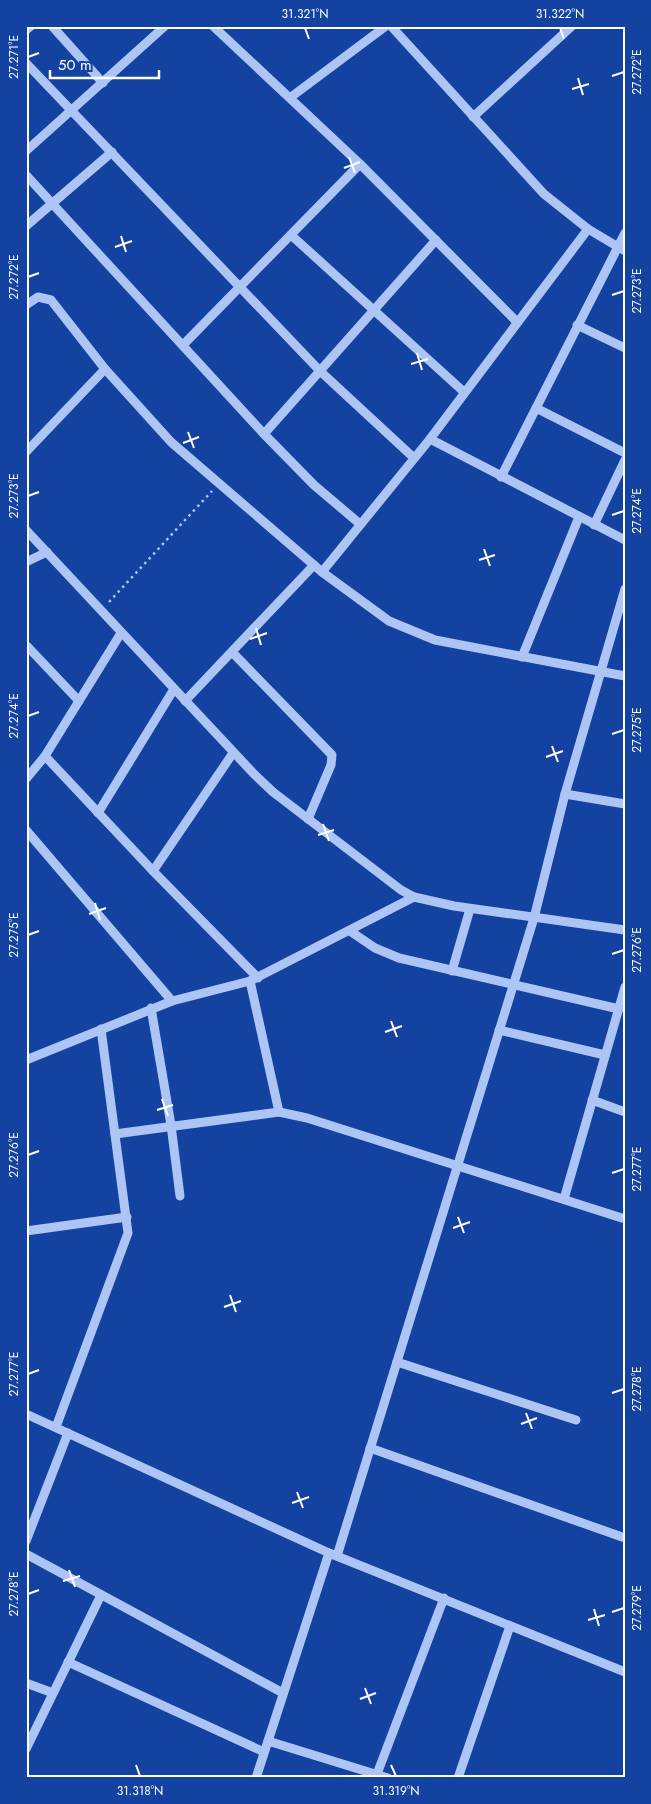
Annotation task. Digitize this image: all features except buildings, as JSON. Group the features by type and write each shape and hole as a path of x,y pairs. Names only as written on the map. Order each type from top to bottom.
{"street":[{"path":"26,30 31,26"},
{"path":"52,26 104,83"},
{"path":"26,151 104,83 165,26"},
{"path":"214,26 360,164 517,322"},
{"path":"291,97 386,26"},
{"path":"391,26 544,194 588,229 621,249"},
{"path":"473,117 572,26"},
{"path":"26,63 320,371 414,458"},
{"path":"26,226 112,152"},
{"path":"183,345 241,288 360,164"},
{"path":"26,175 264,434 314,484 360,524"},
{"path":"322,572 430,439 588,229"},
{"path":"501,477 577,326 621,249 625,233"},
{"path":"291,236 464,392"},
{"path":"264,434 436,240"},
{"path":"26,306 38,297 51,300 105,369 171,442 322,572 389,621 414,633 435,640 625,676"},
{"path":"577,326 625,348"},
{"path":"26,452 105,369"},
{"path":"536,408 625,453"},
{"path":"430,439 625,540"},
{"path":"594,525 625,460"},
{"path":"522,657 579,517"},
{"path":"26,530 233,753 273,792 401,890 414,897 470,909 625,930"},
{"path":"26,562 47,552"},
{"path":"185,701 314,565"},
{"path":"256,1778 283,1693 370,1448 397,1362 534,918 565,794 599,671 625,589"},
{"path":"26,779 45,756 121,633"},
{"path":"26,645 79,701"},
{"path":"232,652 332,755 332,765 308,819"},
{"path":"98,813 174,689"},
{"path":"153,871 233,753"},
{"path":"45,756 254,980 279,1112"},
{"path":"565,794 625,804"},
{"path":"26,830 172,1001"},
{"path":"26,1060 152,1008 254,980 414,897"},
{"path":"452,971 470,909"},
{"path":"350,931 386,954 620,1015"},
{"path":"564,1199 605,1055 620,1015 625,988"},
{"path":"152,1008 171,1125 180,1196"},
{"path":"56,1427 126,1243 128,1233 101,1029"},
{"path":"499,1030 605,1055"},
{"path":"592,1100 625,1112"},
{"path":"115,1134 279,1112 307,1118 625,1220"},
{"path":"26,1231 127,1217"},
{"path":"397,1362 576,1420"},
{"path":"26,1414 333,1554 625,1672"},
{"path":"26,1541 68,1433"},
{"path":"370,1448 625,1538"},
{"path":"26,1554 283,1693"},
{"path":"26,1749 101,1594"},
{"path":"377,1774 444,1598"},
{"path":"458,1778 510,1626"},
{"path":"68,1662 264,1752"},
{"path":"26,1683 53,1693"},
{"path":"268,1741 388,1778"}],"path":[{"path":"101,611 218,484"}]}
